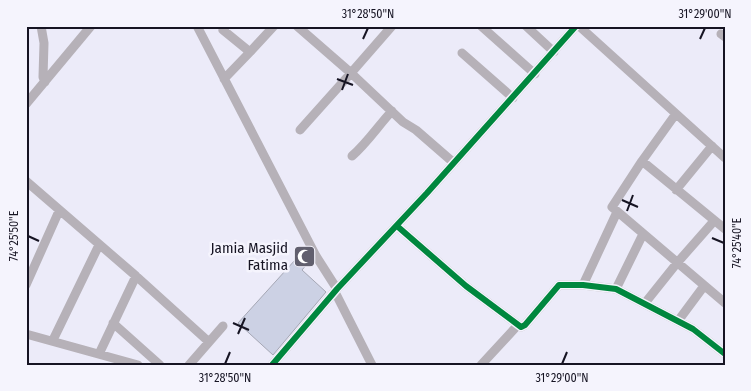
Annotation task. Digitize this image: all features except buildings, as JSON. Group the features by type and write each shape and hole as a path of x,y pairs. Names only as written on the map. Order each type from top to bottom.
{"street":[{"path":"41,26 44,43 43,77 45,82"},
{"path":"197,26 316,256 336,290 372,365"},
{"path":"226,26 223,30 250,52"},
{"path":"224,79 274,26"},
{"path":"297,26 403,122 416,130 454,163"},
{"path":"300,130 392,26"},
{"path":"481,26 535,74"},
{"path":"526,26 554,52"},
{"path":"272,365 336,290 398,226 575,27 725,158"},
{"path":"26,104 87,28"},
{"path":"462,53 513,98"},
{"path":"352,156 392,112"},
{"path":"675,114 612,207 725,303"},
{"path":"676,190 712,146"},
{"path":"642,161 725,229"},
{"path":"26,181 209,342"},
{"path":"26,285 59,211"},
{"path":"583,285 617,212"},
{"path":"645,303 677,262 714,220"},
{"path":"398,226 466,286 517,326 525,325 559,286 583,285 616,289 678,320 725,354"},
{"path":"616,289 643,234"},
{"path":"53,340 98,245"},
{"path":"99,354 136,276"},
{"path":"678,320 704,286"},
{"path":"113,323 160,365"},
{"path":"189,365 223,326"},
{"path":"481,365 517,326"},
{"path":"26,334 53,340 132,364"}],"cycle path":[{"path":"272,365 337,289 427,193 576,26"},
{"path":"397,226 466,286 521,327 525,325 559,285 583,285 616,289 693,329 725,354"}],"place":[{"name":"Jamia Masjid Fatima","path":"304,257"}]}
